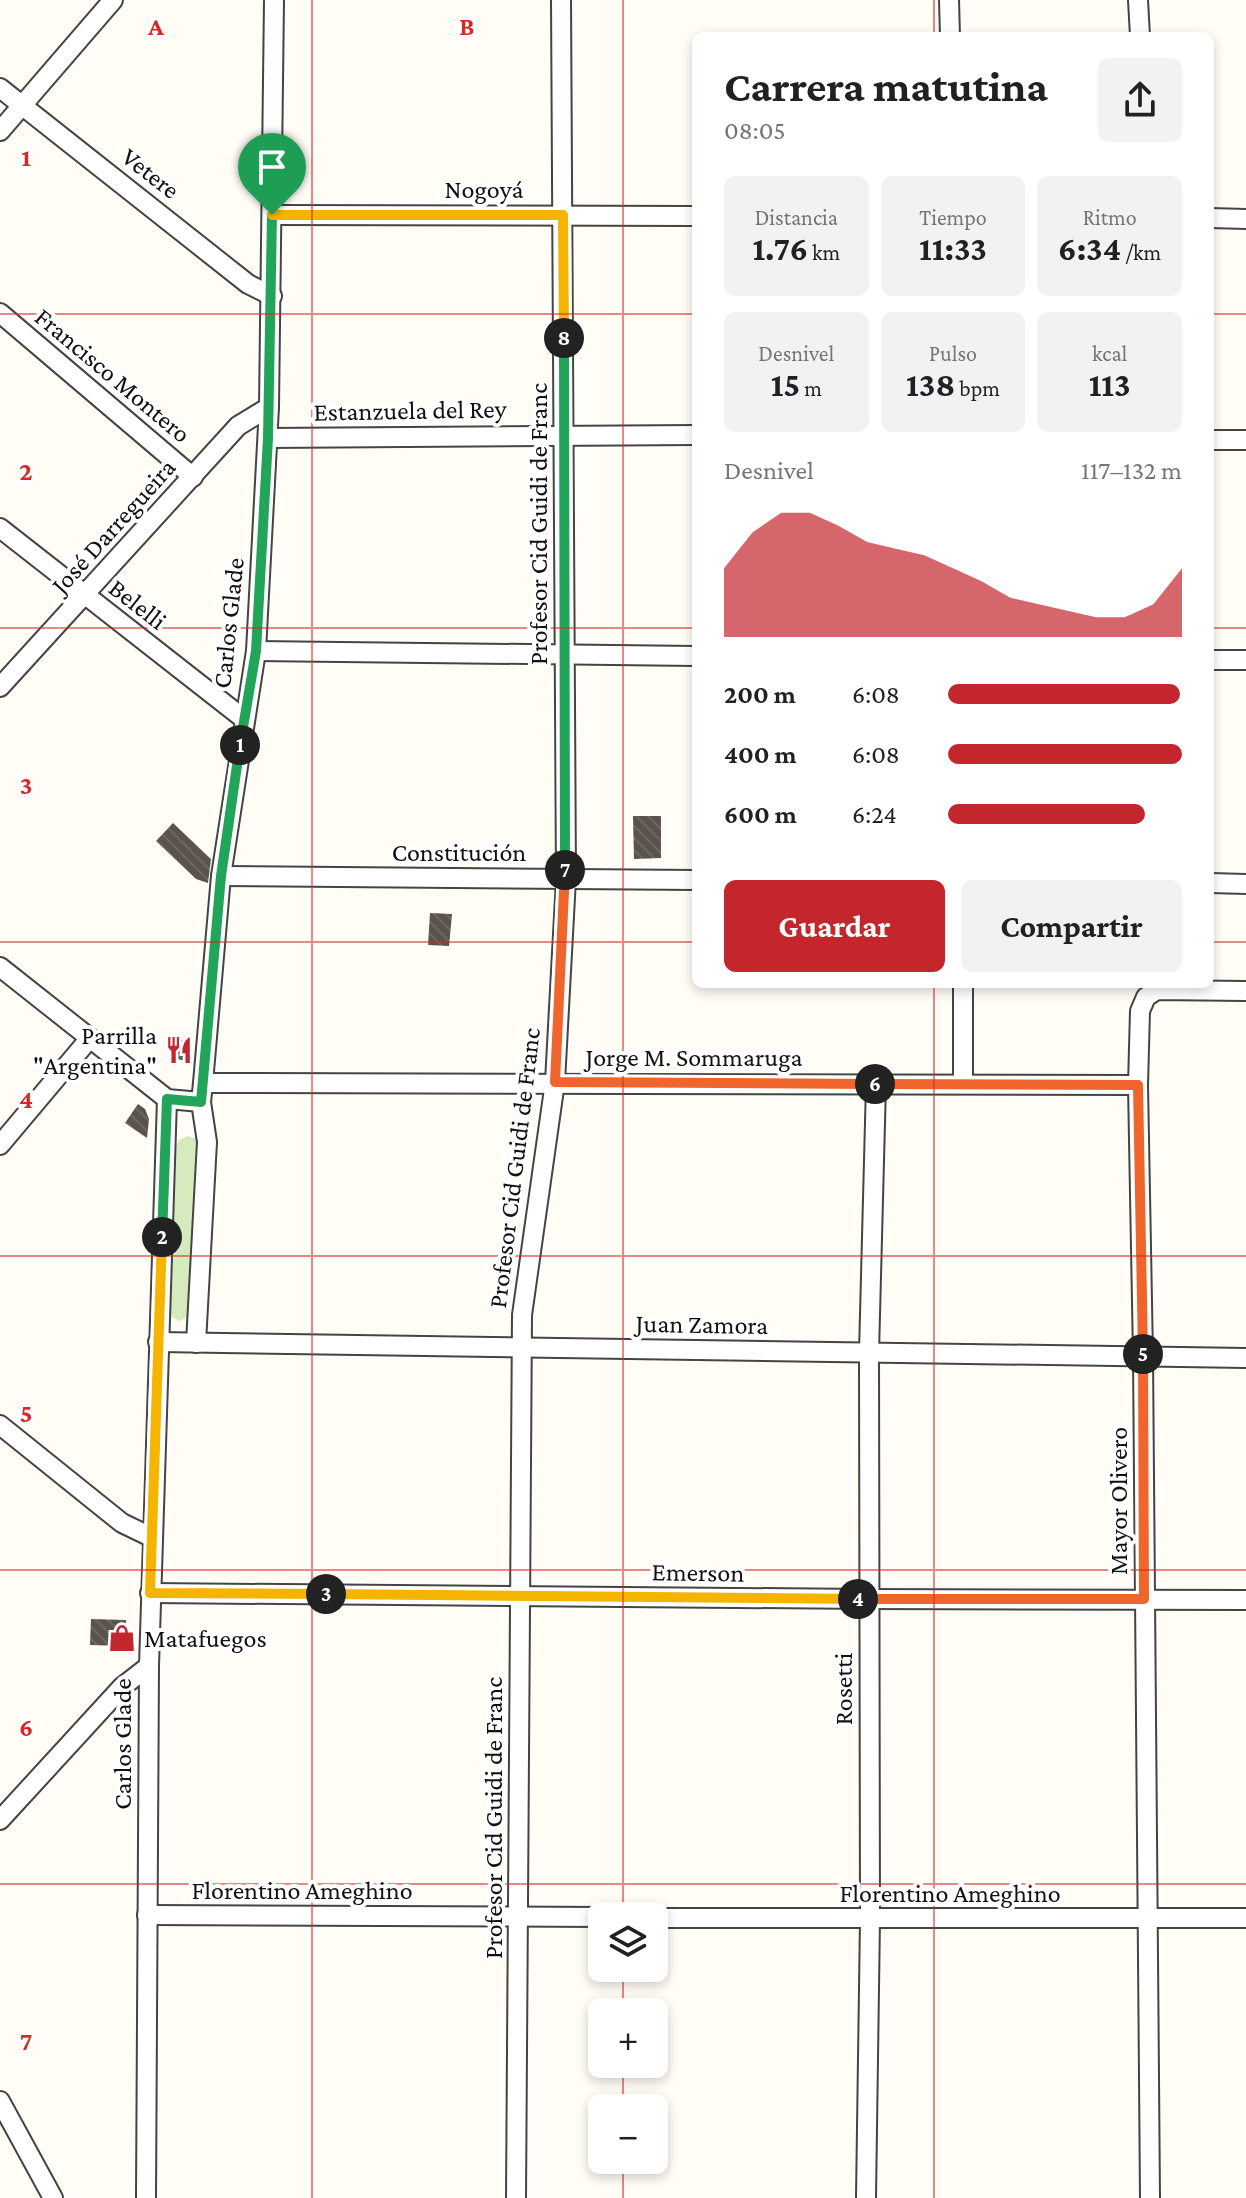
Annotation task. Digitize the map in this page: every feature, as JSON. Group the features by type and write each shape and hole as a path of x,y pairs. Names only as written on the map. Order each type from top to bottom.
{"street":[{"path":"0,131 113,0"},
{"name":"Carlos Glade","path":"196,1343 207,1142 201,1102 221,876 256,651 269,407 274,0"},
{"name":"Profesor Cid Guidi de Franc","path":"516,2198 521,1348 525,1290 555,1082 566,879 561,0"},
{"path":"949,0 950,32"},
{"path":"1138,0 1140,32"},
{"name":"Vetere","path":"0,88 248,284 272,296"},
{"name":"Nogoyá","path":"272,215 692,216"},
{"path":"1214,218 1246,219"},
{"name":"Francisco Montero","path":"0,313 193,477"},
{"name":"José Darregueira","path":"0,687 238,426 269,407"},
{"name":"Estanzuela del Rey","path":"268,438 692,435"},
{"path":"1214,440 1246,440"},
{"name":"Belelli","path":"0,528 244,719"},
{"path":"256,651 692,656"},
{"path":"1214,660 1246,660"},
{"name":"Constitución","path":"221,876 692,880"},
{"path":"1214,883 1246,884"},
{"path":"0,967 167,1099 201,1102"},
{"path":"963,988 963,1083"},
{"name":"Mayor Olivero","path":"1150,2198 1138,1085 1140,1011 1146,997 1157,990 1246,991"},
{"path":"0,1145 90,1038"},
{"name":"Jorge M. Sommaruga","path":"203,1083 1138,1085"},
{"name":"Rosetti","path":"866,2198 870,1919 869,1353 876,1084"},
{"name":"Carlos Glade","path":"146,2198 151,1537 167,1099"},
{"name":"Juan Zamora","path":"158,1342 1246,1358"},
{"path":"0,1425 122,1523 151,1537"},
{"name":"Emerson","path":"150,1593 1246,1600"},
{"path":"0,1820 122,1687 149,1666"},
{"name":"Florentino Ameghino","path":"147,1915 588,1917"},
{"name":"Florentino Ameghino","path":"668,1918 1246,1918"},
{"path":"0,2101 53,2198"}],"green space":[{"path":"188,1136 199,1140 191,1316 179,1321 172,1317 170,1309 175,1149 179,1140"}],"building":[{"path":"633,816 661,816 661,858 634,859"},
{"path":"173,823 211,859 208,883 196,879 156,841"},
{"path":"430,913 452,914 449,946 428,945"},
{"name":"Parrilla \"Argentina\"","path":"173,1039 190,1042 186,1061 169,1057"},
{"path":"138,1104 145,1109 149,1119 147,1138 125,1123"},
{"path":"91,1619 126,1620 125,1646 90,1645"}],"place":[{"name":"Parrilla \"Argentina\"","path":"179,1050"},
{"name":"Matafuegos","path":"122,1638"}],"route":[{"path":"272,215 563,215 566,879 555,1082 1138,1085 1144,1599 150,1593 167,1099 201,1102 227,825 256,651 268,438 272,215"}]}
